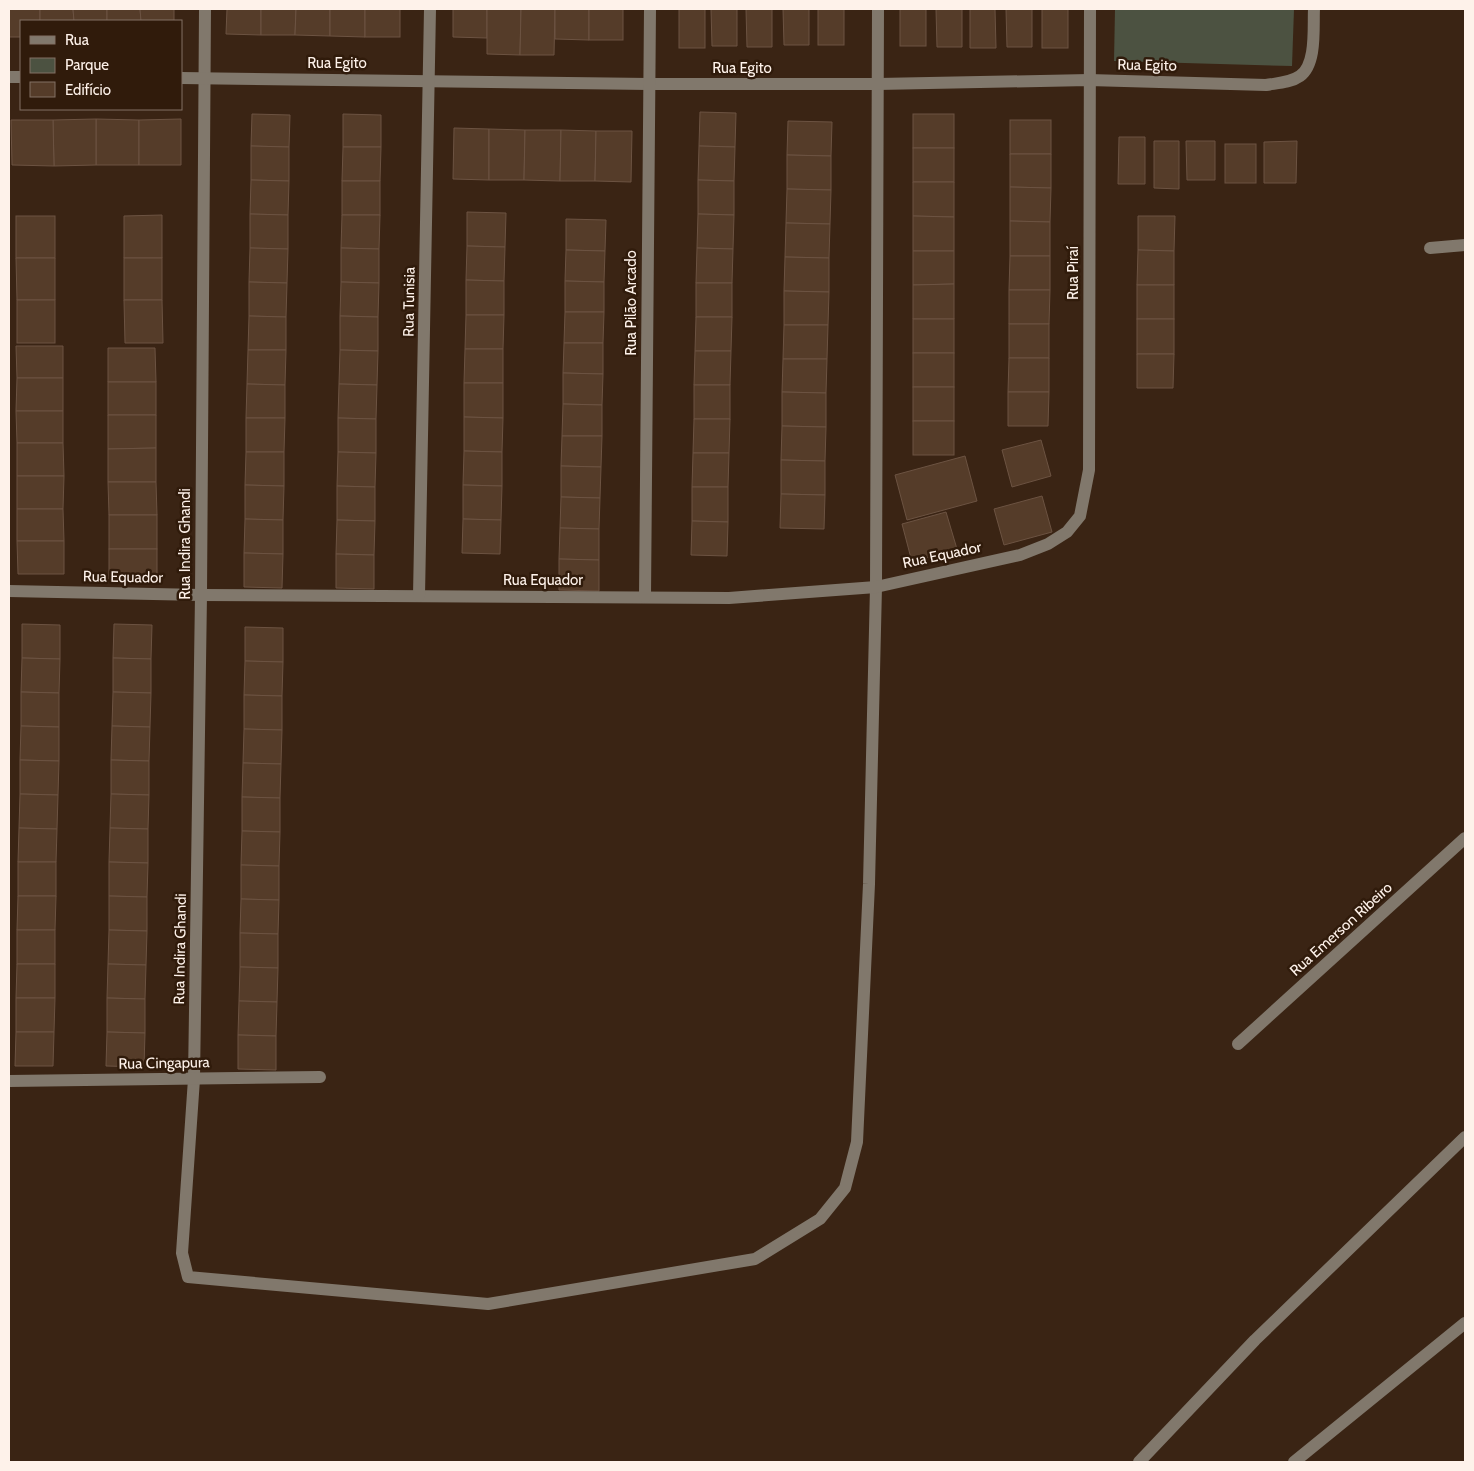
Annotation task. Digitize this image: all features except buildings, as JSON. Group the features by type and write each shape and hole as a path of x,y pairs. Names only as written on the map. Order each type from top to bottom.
{"street":[{"name":"Rua Indira Ghandi","path":"205,9 201,595 194,1079 182,1253 188,1277 488,1304 755,1259 820,1219 846,1188 858,1142 869,884 876,587"},
{"name":"Rua Tunisia","path":"419,596 430,9"},
{"name":"Rua Pilão Arcado","path":"645,597 650,9"},
{"path":"876,587 878,9"},
{"name":"Rua Piraí","path":"1067,532 1080,516 1089,470 1090,9"},
{"name":"Rua Egito","path":"182,78 649,84 878,84 1089,80 1266,84 1285,82 1300,76 1308,67 1312,50 1314,9"},
{"path":"1430,248 1465,245"},
{"name":"Rua Equador","path":"9,591 201,595 729,598 876,587 1020,555 1048,544 1067,532"},
{"name":"Rua Emerson Ribeiro","path":"1238,1044 1465,838"},
{"name":"Rua Cingapura","path":"9,1081 320,1077"},
{"path":"1139,1462 1255,1340 1465,1137"},
{"path":"1294,1462 1465,1323"}],"green space":[{"path":"1115,9 1294,9 1292,66 1114,61"}]}
